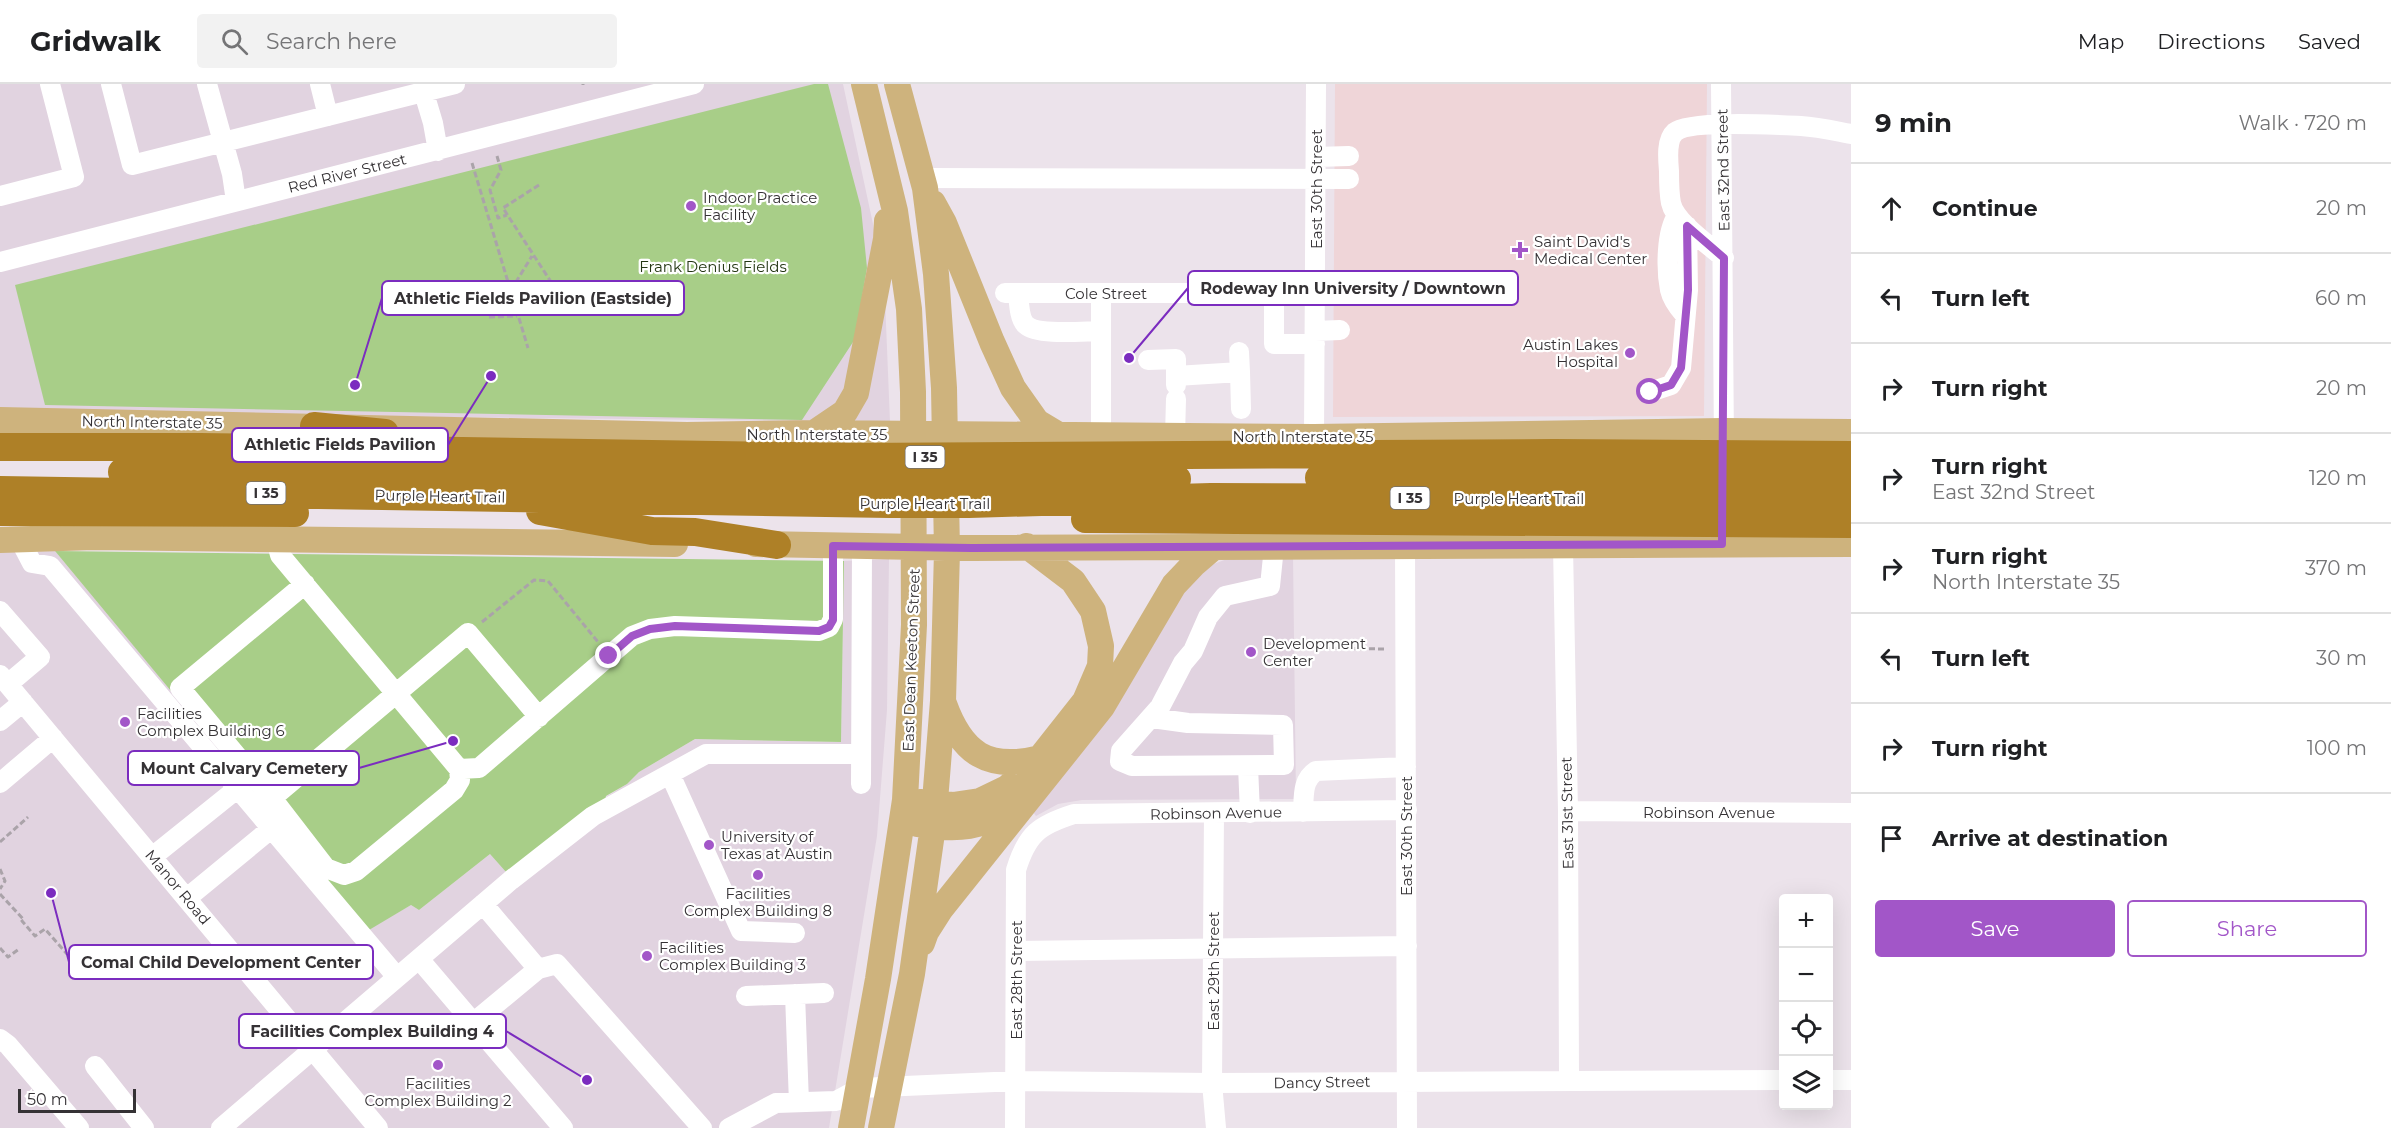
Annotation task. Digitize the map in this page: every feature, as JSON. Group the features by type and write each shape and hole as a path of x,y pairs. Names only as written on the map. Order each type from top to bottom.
{"highway":[{"path":"314,426 717,464 850,480"},
{"path":"1140,479 1514,434"},
{"name":"I 35","path":"0,447 200,447 864,457 1554,453 1851,455"},
{"name":"Purple Heart Trail","path":"0,472 393,473 850,480 889,493"},
{"name":"Purple Heart Trail","path":"972,493 1140,479 1553,476 1851,478"},
{"name":"Purple Heart Trail","path":"0,490 458,496 972,493 1211,497 1851,499"},
{"path":"458,496 638,529 695,532 777,545"},
{"name":"Purple Heart Trail","path":"0,512 1851,524"}],"main road":[{"name":"East Dean Keeton Street","path":"851,1128 860,1088 904,811 914,626 913,392 909,309 895,211 864,84"},
{"name":"East Dean Keeton Street","path":"881,1128 912,974 934,815 943,701 946,551 944,388 936,274 924,183 897,84"},
{"path":"814,433 845,412 856,393 886,239 886,190 880,143"},
{"path":"924,183 944,223 1013,388 1037,422 1057,434"},
{"name":"North Interstate 35","path":"0,420 687,435 814,433 1314,437 1514,434 1724,437 1851,432"},
{"path":"10,540 94,537 893,548 1563,546 1722,538 1851,544"},
{"path":"934,815 953,805 980,801 1007,788 1040,758 1085,702 1100,666 1101,646 1093,611 1073,581 1027,546"},
{"path":"912,974 926,932 1025,802 1102,707 1174,585 1214,547"},
{"path":"943,701 959,737 971,749 989,760 1019,763 1040,758"},
{"path":"904,811 981,825 1025,802"}],"street":[{"path":"0,196 74,177 50,84"},
{"path":"111,84 132,165 456,84"},
{"path":"207,84 232,174 236,201"},
{"path":"320,84 328,116"},
{"name":"Red River Street","path":"0,262 694,84"},
{"name":"East 30th Street","path":"1314,437 1316,84"},
{"name":"East 32nd Street","path":"1721,84 1724,258 1722,538"},
{"path":"424,93 438,151"},
{"path":"1724,258 1682,221 1671,204 1668,168 1670,138 1682,127 1722,125 1803,126 1851,134"},
{"path":"1316,158 1349,156"},
{"path":"924,183 1349,179"},
{"path":"1650,392 1671,385 1681,368 1684,314 1670,290 1668,237 1671,225 1682,221"},
{"name":"Cole Street","path":"1101,331 1038,331 1026,325 1011,293 1316,293"},
{"path":"1101,293 1101,435"},
{"path":"1274,293 1275,344 1340,330"},
{"path":"1239,352 1241,409"},
{"path":"1148,360 1176,359 1175,436"},
{"path":"1176,387 1240,372"},
{"path":"10,540 32,563 50,566 397,978"},
{"path":"276,540 280,555 305,584 459,769 460,780 454,790 356,871 344,875 326,868 272,798 180,688 305,584"},
{"name":"East 30th Street","path":"1405,545 1407,1128"},
{"path":"459,769 479,768 632,636 650,629 666,627 819,631 829,627 833,620 833,546"},
{"name":"East 31st Street","path":"1563,546 1568,811 1569,1080"},
{"path":"861,784 862,547"},
{"path":"1152,718 1188,723 1283,725 1284,765 1132,766 1120,761 1122,751 1160,707 1183,663 1193,651 1208,616 1225,596 1270,586 1274,547"},
{"path":"0,610 40,657 4,679"},
{"path":"272,798 468,633 538,717"},
{"name":"Manor Road","path":"4,679 378,1128"},
{"path":"0,721 23,702"},
{"path":"0,783 53,738"},
{"path":"221,1128 483,904 593,816 706,754 861,754"},
{"path":"1248,766 1250,813"},
{"path":"1303,812 1305,784 1310,775 1316,771 1406,767"},
{"path":"670,774 741,931 795,933"},
{"path":"152,857 238,788"},
{"name":"Robinson Avenue","path":"1032,836 1049,822 1074,814 1407,810"},
{"name":"Robinson Avenue","path":"1568,811 1851,813"},
{"name":"East 29th Street","path":"1214,813 1212,1083 1216,1128"},
{"path":"187,898 272,828"},
{"name":"East 28th Street","path":"1015,1128 1017,1081 1016,870 1022,850 1032,836"},
{"path":"483,904 538,969"},
{"path":"1016,951 1407,946"},
{"path":"419,959 563,1128"},
{"path":"473,1023 538,969 557,964 702,1128"},
{"path":"746,996 824,993"},
{"path":"795,994 800,1103"},
{"path":"0,1039 8,1045 79,1128"},
{"path":"94,1066 144,1128"},
{"name":"Dancy Street","path":"860,1088 1017,1081 1212,1083 1779,1080"},
{"path":"1833,1080 1851,1080"},
{"path":"729,1128 776,1103 836,1101 860,1088"}],"path":[{"path":"497,156 501,170 490,190 498,218 507,215"},
{"path":"472,163 528,348"},
{"path":"539,185 502,208 566,305"},
{"path":"511,290 532,255"},
{"path":"489,317 518,315"},
{"path":"468,633 534,580 548,580 609,656"},
{"path":"1306,648 1386,649"},
{"path":"0,842 28,818"},
{"path":"0,869 5,881 0,889"},
{"path":"0,894 35,936 45,929 67,954"},
{"path":"0,948 8,957 19,949"}],"shaded area":[{"name":"Frank Denius Fields","path":"0,84 843,84 873,224 885,299 890,422 0,412"},
{"name":"Saint David's Medical Center","path":"1335,84 1707,84 1704,416 1333,417"},
{"name":"University of Texas at Austin","path":"55,551 369,929 411,905 419,910 490,854 506,872 606,797 627,784 639,772 695,739 841,742 844,561 889,559 887,710 877,836 829,1128 0,1128 0,552"},
{"path":"1293,555 1296,799 1082,800 1058,804 1036,816 1033,812 1104,722 1188,582 1203,568 1235,556"}],"green space":[{"name":"Frank Denius Fields","path":"814,84 828,84 861,208 867,268 855,339 802,420 45,405 15,285"},
{"path":"55,551 844,561 841,742 695,739 639,772 627,784 606,796 604,805 506,872 490,854 419,910 411,905 369,930"}],"place":[{"name":"Indoor Practice Facility","path":"691,206"},
{"name":"Saint David's Medical Center","path":"1520,250"},
{"name":"Austin Lakes Hospital","path":"1630,353"},
{"name":"Rodeway Inn University / Downtown","path":"1129,358"},
{"name":"Athletic Fields Pavilion","path":"491,376"},
{"name":"Athletic Fields Pavilion (Eastside)","path":"355,385"},
{"name":"Development Center","path":"1251,652"},
{"name":"Facilities Complex Building 6","path":"125,722"},
{"name":"Mount Calvary Cemetery","path":"453,741"},
{"name":"University of Texas at Austin","path":"709,845"},
{"name":"Facilities Complex Building 8","path":"758,875"},
{"name":"Comal Child Development Center","path":"51,893"},
{"name":"Facilities Complex Building 3","path":"647,956"},
{"name":"Facilities Complex Building 2","path":"438,1065"},
{"name":"Facilities Complex Building 4","path":"587,1080"}],"route":[{"path":"609,656 632,636 650,629 675,626 819,631 829,627 833,620 833,546 972,548 1722,544 1724,258 1687,226 1688,290 1684,314 1681,368 1671,385 1650,392"}]}
